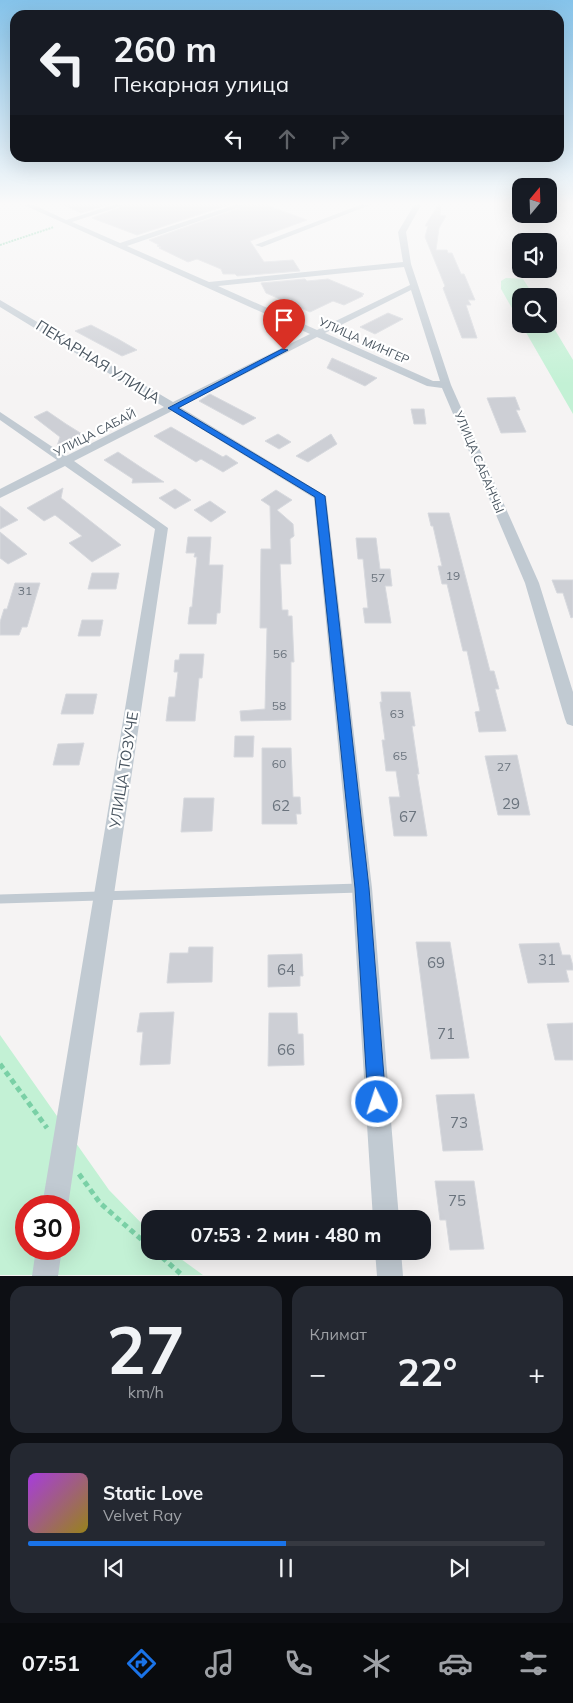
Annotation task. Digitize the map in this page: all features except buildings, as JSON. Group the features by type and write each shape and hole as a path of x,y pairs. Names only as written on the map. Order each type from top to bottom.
{"street":[{"name":"УЛИЦА МИНГЕР","path":"161,265 431,384 446,385"},
{"path":"206,285 402,265"},
{"name":"УЛИЦА САБАНЧЫ","path":"407,265 446,385 532,583 573,719"},
{"name":"УЛИЦА САБАЙ","path":"0,494 408,288 415,287"},
{"name":"ПЕКАРНАЯ УЛИЦА","path":"0,303 320,496 362,888 385,1210"},
{"name":"УЛИЦА ТОЗУЧЕ","path":"0,415 162,528 57,1195"},
{"path":"44,1276 47,1260"},
{"path":"389,1260 390,1276"}],"lane":[{"path":"0,899 362,888"}],"path":[{"path":"165,1260 183,1276"}],"green space":[{"path":"506,278 523,279 529,288 512,288 512,308 501,289 501,281"},
{"path":"526,333 557,333 573,360 573,414"},
{"path":"0,1035 109,1190 141,1223 141,1260 182,1260 203,1275 0,1275"}],"route":[{"path":"284,350 172,408 320,496 362,888 377,1102"}]}
